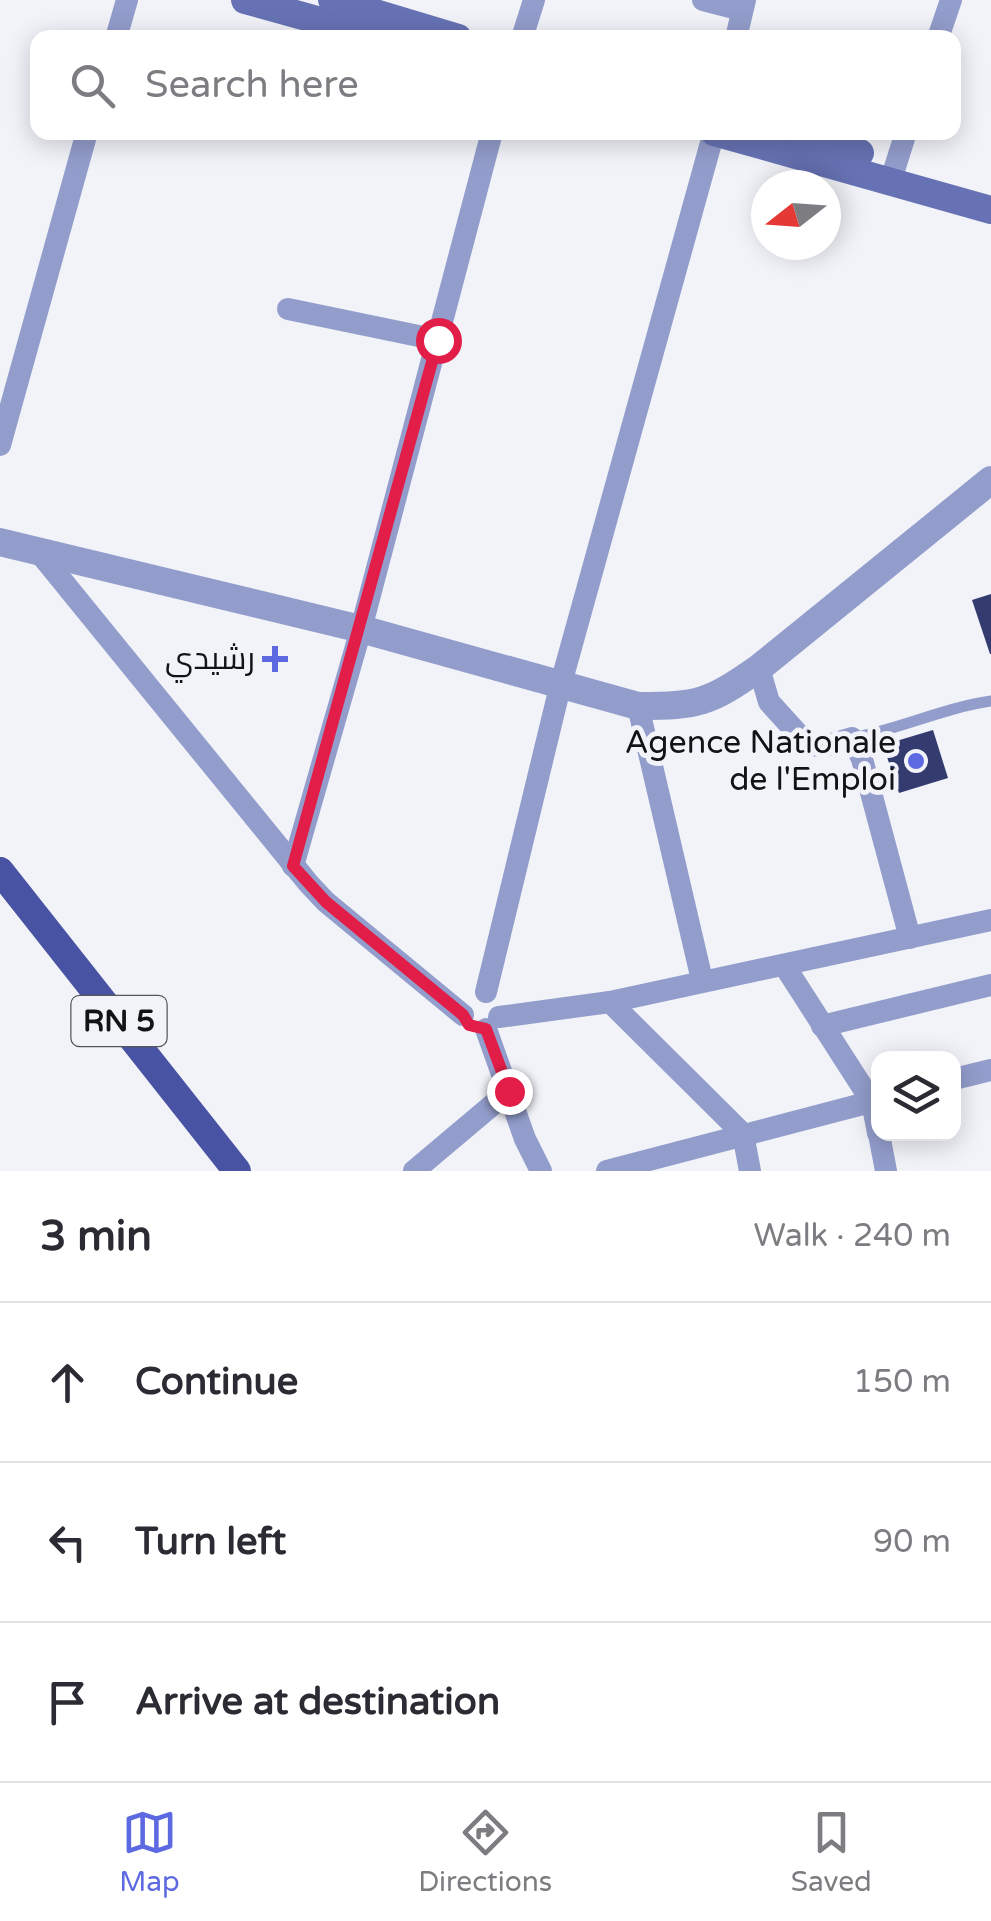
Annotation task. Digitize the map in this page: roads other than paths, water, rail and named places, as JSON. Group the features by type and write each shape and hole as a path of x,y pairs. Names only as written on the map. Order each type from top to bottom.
{"main road":[{"path":"244,0 353,30"},
{"path":"332,0 431,30"},
{"path":"750,140 991,192"},
{"path":"815,140 991,210"},
{"name":"RN 5","path":"0,871 237,1171"}],"street":[{"path":"118,30 127,0"},
{"path":"525,30 534,0"},
{"path":"703,0 743,5 738,30"},
{"path":"941,30 951,0"},
{"path":"0,445 86,140"},
{"path":"293,866 490,140"},
{"path":"486,992 560,687 712,140"},
{"path":"893,172 903,140"},
{"path":"288,309 438,340"},
{"path":"0,542 360,629 638,706 694,704 718,696 759,668 991,480"},
{"path":"38,551 293,866 326,902 463,1015 469,1025 610,1002 991,920"},
{"path":"759,668 769,702 808,745 825,746 852,738 862,759 910,938"},
{"path":"638,706 702,980"},
{"path":"784,964 871,1095"},
{"path":"822,1026 991,985"},
{"path":"463,1015 470,995 486,992"},
{"path":"486,992 498,1002 492,1023 509,1091 541,1171"},
{"path":"610,1002 742,1134 750,1171"},
{"path":"961,1077 991,1070"},
{"path":"414,1171 509,1091"},
{"path":"607,1171 871,1102"},
{"path":"880,1141 886,1171"}],"lane":[{"path":"852,738 953,707 991,700"}],"place":[{"name":"رشيدي","path":"275,659"},
{"name":"Agence Nationale de l'Emploi","path":"916,761"}]}
